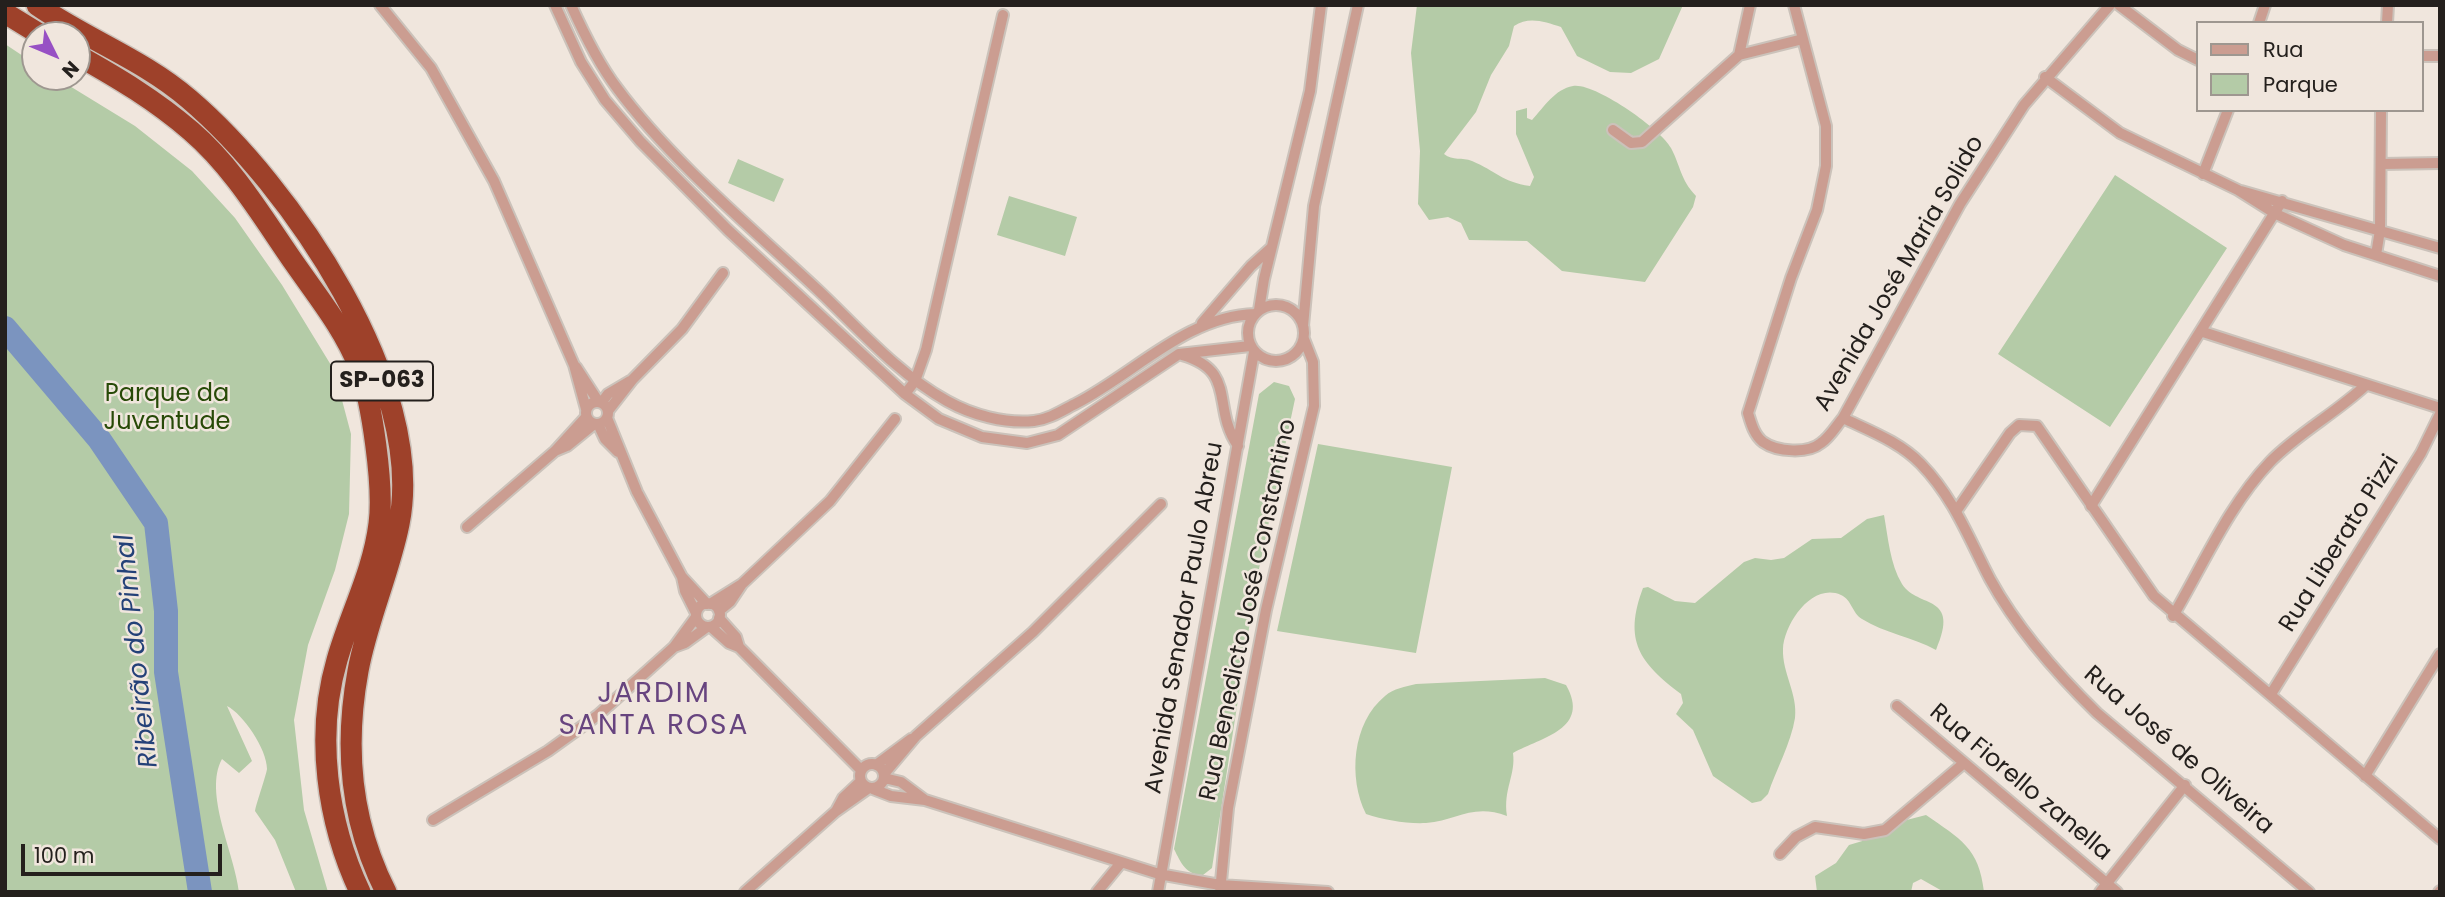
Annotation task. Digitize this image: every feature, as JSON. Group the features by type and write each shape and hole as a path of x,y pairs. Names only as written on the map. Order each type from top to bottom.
{"highway":[{"name":"SP-063","path":"37,5 150,70 188,97 222,129 269,184 315,247 347,299 370,345 392,411 402,470 400,522 358,670 351,736 352,781 361,831 386,892"},
{"path":"5,13 21,23"},
{"name":"SP-063","path":"91,63 143,92 193,133 232,174 344,336 360,369 381,487 380,523 369,570 336,661 326,734 328,784 335,823 360,892"}],"street":[{"path":"380,5 431,68 494,181 597,413 605,439 618,452 682,576 712,615 729,643 739,647 866,782 891,796 925,800 1120,864 1220,889 1328,892"},
{"path":"555,5 581,62 605,100 640,141 728,230 905,394 939,419 982,437 1027,443 1058,436 1179,354 1252,349"},
{"path":"571,5 589,44 617,88 650,127 739,216 915,381 974,414 1004,420 1046,419 1105,386 1199,327 1232,315 1257,312 1277,304 1289,307 1303,326"},
{"path":"1321,5 1310,91 1257,312 1248,326 1252,349 1264,359 1280,361 1294,355 1304,339 1314,206 1358,5"},
{"path":"1739,55 1750,5"},
{"name":"Avenida José Maria Solido","path":"1794,5 1826,126 1826,166 1817,210 1761,365 1748,413 1753,429 1764,443 1794,450 1806,450 1820,445 1843,418 1960,204 2045,77 2110,5"},
{"path":"2119,5 2167,43 2196,59"},
{"path":"905,394 915,381 926,350 1003,15"},
{"path":"1613,130 1631,143 1642,142 1739,55 1803,39"},
{"path":"2045,77 2120,132 2238,190 2276,214 2344,245 2440,276"},
{"path":"2203,174 2227,112"},
{"path":"2376,255 2380,230 2381,112"},
{"path":"2382,164 2440,163"},
{"path":"2238,190 2440,248"},
{"path":"2091,506 2203,332 2282,201"},
{"path":"728,230 739,216"},
{"path":"1199,327 1251,266 1271,248"},
{"path":"467,527 555,451 567,446 682,329 723,273"},
{"path":"2203,332 2440,408"},
{"name":"Rua Benedicto José Constantino","path":"1220,889 1228,808 1261,636 1314,406 1313,362 1304,339"},
{"name":"Avenida Senador Paulo Abreu","path":"1158,892 1159,874 1238,446 1252,349"},
{"path":"1179,354 1203,361 1213,371 1230,435 1238,446"},
{"path":"2173,616 2255,479 2289,445 2336,413 2366,386"},
{"name":"Rua Liberato Pizzi","path":"2271,694 2421,453 2440,414"},
{"name":"Rua José de Oliveira","path":"1843,418 1901,447 1922,465 1957,510 1991,581 2038,651 2097,713 2309,892"},
{"path":"682,576 685,590 700,624 730,602 742,584 830,501 895,419"},
{"path":"1957,510 2010,433 2019,425 2029,423 2037,426 2137,576 2173,616 2271,694 2440,839"},
{"path":"866,782 867,765 876,765 916,736 1033,632 1161,504"},
{"path":"433,820 578,730 674,647 700,606 712,615"},
{"path":"674,647 685,643 712,615"},
{"path":"2365,776 2440,654"},
{"name":"Rua Fiorello zanella","path":"1897,706 2103,888 2117,892"},
{"path":"746,892 835,812 843,798 866,782 884,776 916,736"},
{"path":"1780,854 1796,837 1815,827 1870,834 1885,830 1964,763"},
{"path":"876,765 884,776 901,782 925,800"},
{"path":"2103,888 2185,785"},
{"path":"1097,892 1120,864"}],"green space":[{"path":"1417,5 1683,5 1659,59 1631,73 1610,72 1577,56 1561,27 1531,21 1514,26 1509,46 1491,75 1476,112 1444,154 1472,161 1506,179 1530,186 1534,177 1516,134 1516,111 1527,108 1527,118 1532,120 1555,95 1573,86 1596,91 1626,108 1665,140 1696,196 1693,207 1645,282 1562,271 1527,241 1469,240 1461,223 1448,217 1429,220 1418,204 1420,151 1411,53"},
{"name":"Parque da Juventude","path":"5,44 21,55 21,91 78,91 135,126 192,171 235,218 282,285 334,370 351,434 349,514 335,570 308,645 294,720 304,810 328,892 296,892 275,840 255,811 267,769 263,752 247,724 227,706 252,761 239,773 222,759 217,773 218,806 239,892 5,892"},
{"path":"738,159 784,179 774,202 728,183"},
{"path":"2115,175 2227,248 2110,427 1998,354"},
{"path":"1009,196 1077,217 1065,256 997,235"},
{"path":"1274,382 1289,386 1295,399 1256,583 1212,868 1203,875 1192,873 1185,867 1174,849 1259,394"},
{"path":"1318,444 1452,467 1416,653 1277,631"},
{"path":"1884,515 1892,559 1902,584 1909,592 1940,611 1943,619 1942,632 1936,650 1862,619 1841,595 1820,594 1810,600 1794,617 1783,649 1794,700 1793,727 1768,794 1761,801 1752,803 1713,776 1693,730 1676,714 1683,703 1681,694 1655,672 1639,649 1635,637 1635,623 1643,588 1648,587 1675,601 1695,603 1744,562 1755,558 1784,558 1812,539 1841,538 1867,519"},
{"path":"1545,678 1566,685 1572,700 1572,712 1568,722 1560,730 1513,753 1507,816 1484,811 1437,822 1419,823 1366,814 1357,784 1356,752 1366,721 1374,707 1388,693 1416,684"},
{"path":"1926,815 1966,846 1978,864 1984,892 1944,892 1921,879 1913,883 1911,892 1817,892 1815,876 1836,863 1849,845 1869,839 1895,823"}],"waterway":[{"name":"Ribeirão do Pinhal","path":"5,328 99,439 156,523 166,611 166,672 200,892"}],"district":[{"name":"JARDIM SANTA ROSA","path":"654,711"}]}
